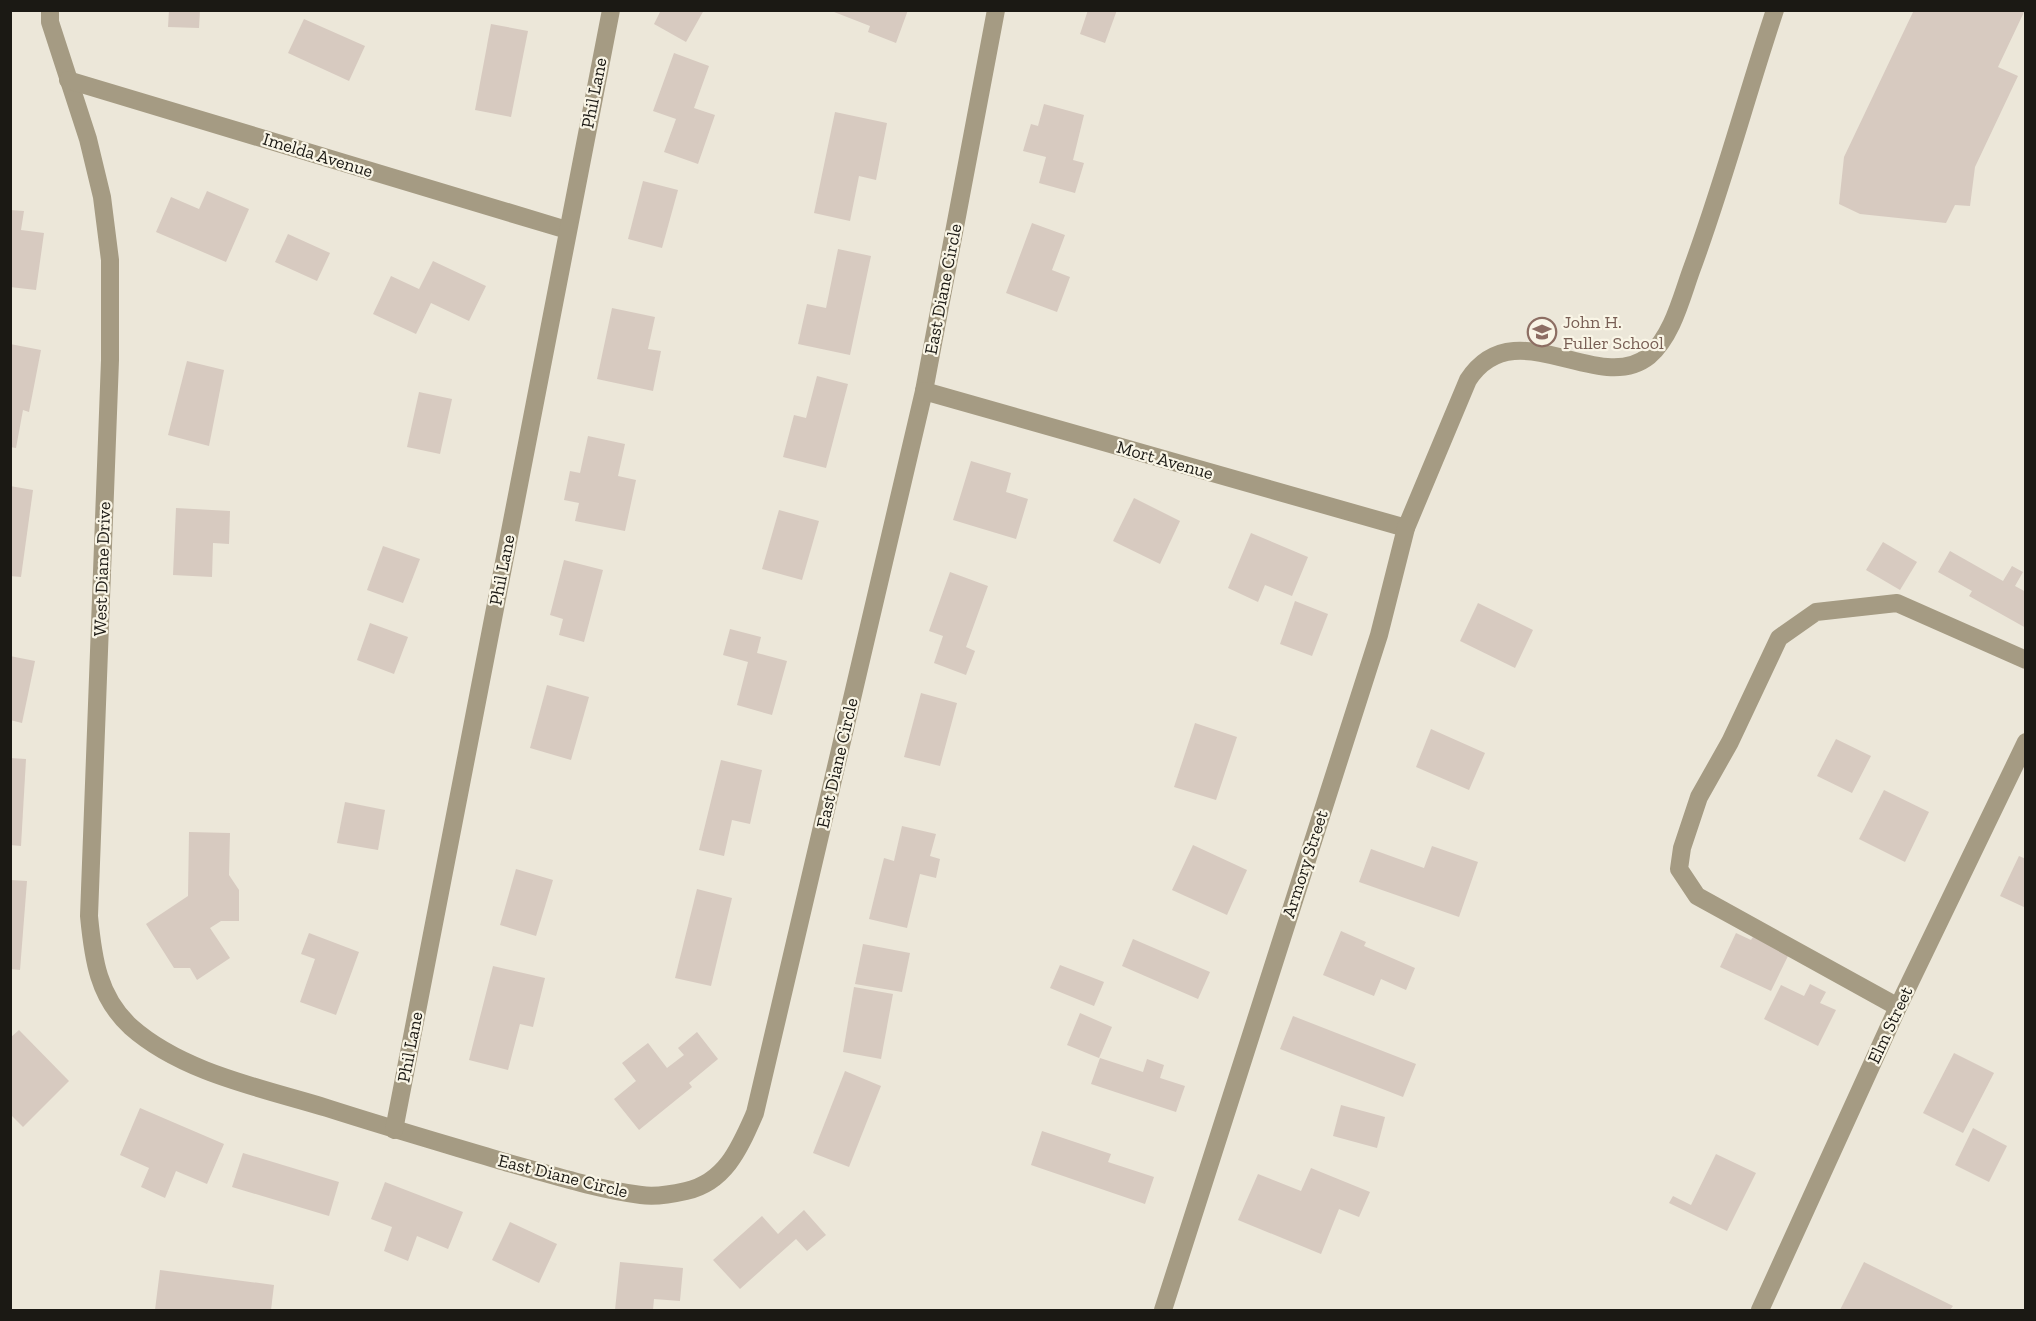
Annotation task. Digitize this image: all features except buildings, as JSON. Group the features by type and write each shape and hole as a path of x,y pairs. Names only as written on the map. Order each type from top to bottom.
{"street":[{"name":"West Diane Drive","path":"50,10 50,22 88,139 102,197 110,260 110,360 89,916 93,961 106,997 130,1026 162,1051 216,1073 394,1130"},
{"name":"Phil Lane","path":"394,1130 611,10"},
{"name":"East Diane Circle","path":"394,1130 575,1182 644,1196 688,1191 717,1177 737,1155 755,1113 924,391 996,10"},
{"name":"Armory Street","path":"1162,1311 1378,635 1406,528 1468,380 1479,363 1499,352 1519,350 1607,366 1634,365 1649,356 1662,340 1675,315 1708,226 1775,10"},
{"name":"Imelda Avenue","path":"68,80 567,230"},
{"name":"Mort Avenue","path":"924,391 1406,528"},
{"path":"1898,1007 1697,896 1679,869 1682,848 1699,796 1730,742 1779,638 1816,612 1870,604 1897,603 2025,660"},
{"name":"Elm Street","path":"1760,1311 1898,1007 2025,742"}],"place":[{"name":"John H. Fuller School","path":"1542,332"}]}
